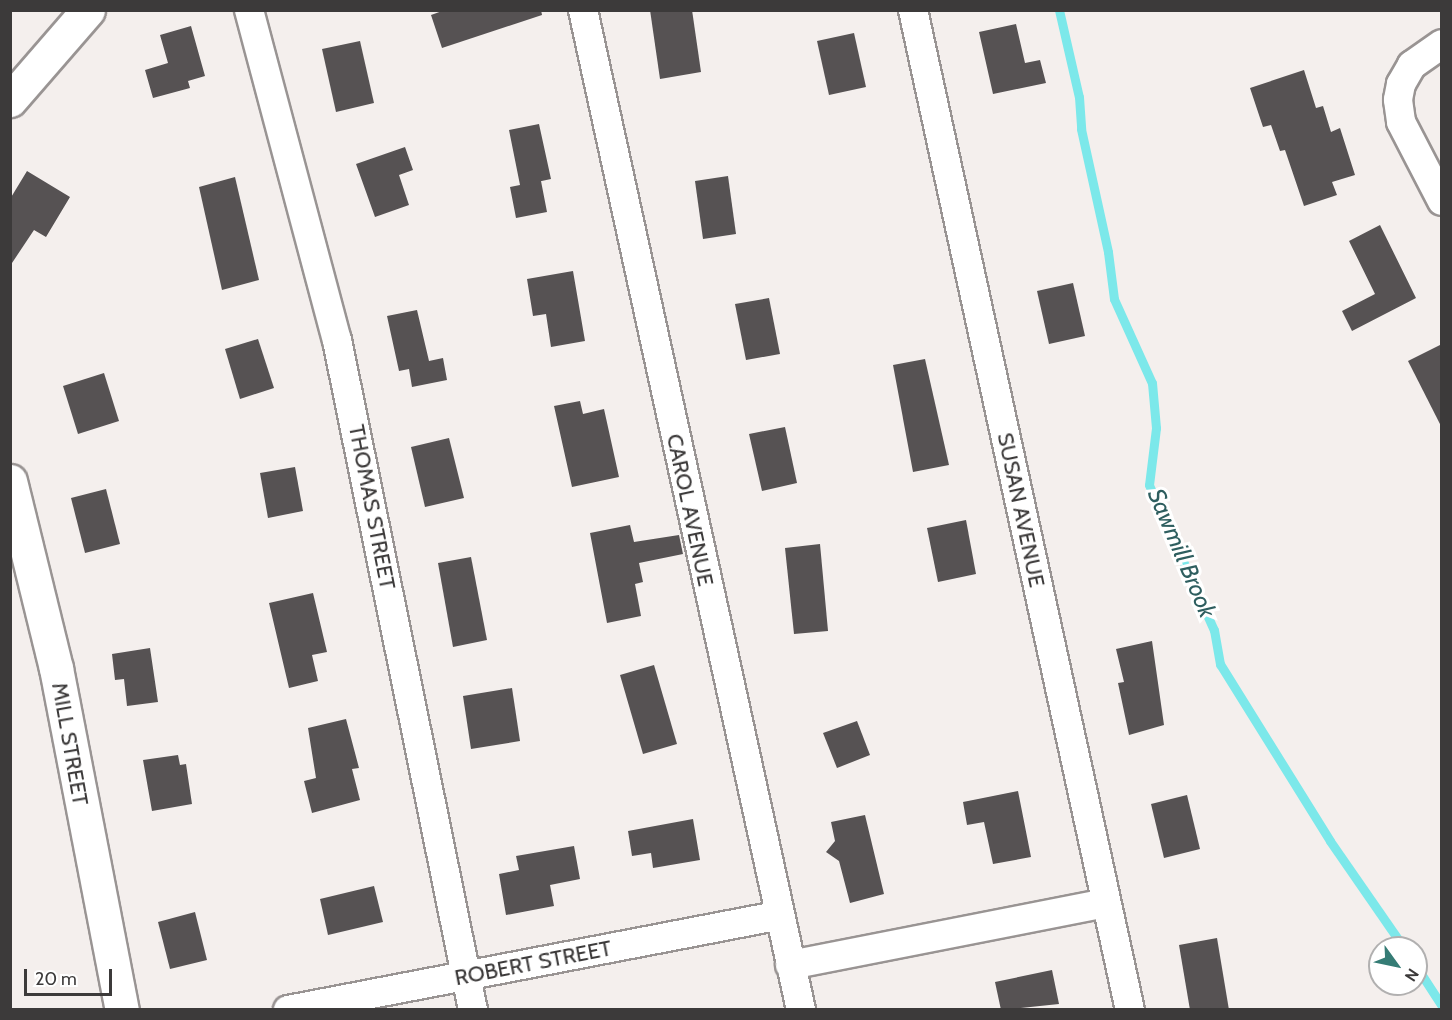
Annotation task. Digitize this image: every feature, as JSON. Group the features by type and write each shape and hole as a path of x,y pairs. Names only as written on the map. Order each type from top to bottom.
{"street":[{"path":"10,100 88,10"},
{"name":"THOMAS STREET","path":"249,10 340,351 473,1010"},
{"name":"CAROL AVENUE","path":"583,10 778,916 801,1010"},
{"name":"SUSAN AVENUE","path":"913,10 1130,1010"},
{"path":"1442,44 1412,64 1401,84 1398,100 1401,122 1442,201"},
{"name":"MILL STREET","path":"10,481 56,668 122,1010"},
{"path":"790,965 1105,903"},
{"name":"ROBERT STREET","path":"288,1010 778,916"}],"building":[{"path":"445,10 541,10 542,15 442,48 431,15"},
{"path":"650,10 692,10 701,72 660,79"},
{"path":"1016,24 1025,63 1040,60 1046,83 993,94 979,32"},
{"path":"191,26 205,76 188,81 190,88 153,98 145,70 168,63 160,35"},
{"path":"854,33 866,87 829,95 817,41"},
{"path":"360,41 374,103 336,112 322,49"},
{"path":"1304,70 1316,108 1323,106 1331,132 1340,128 1355,175 1332,182 1337,195 1304,206 1285,150 1280,151 1271,125 1263,127 1250,88"},
{"path":"539,124 551,179 541,181 547,212 516,218 510,187 520,185 509,130"},
{"path":"405,147 413,170 399,175 409,205 375,217 356,164"},
{"path":"27,171 70,197 46,237 34,230 10,266 10,199"},
{"path":"728,176 736,234 703,239 695,181"},
{"path":"235,177 259,280 222,290 199,187"},
{"path":"1380,225 1416,298 1352,331 1342,311 1375,294 1349,241"},
{"path":"573,271 585,341 551,347 546,314 533,316 527,279"},
{"path":"1073,283 1085,336 1049,344 1037,291"},
{"path":"769,298 780,354 746,360 735,304"},
{"path":"417,310 429,361 443,358 447,380 412,387 409,369 399,371 387,316"},
{"path":"258,339 274,388 240,399 225,349"},
{"path":"1442,344 1442,428 1408,361"},
{"path":"925,359 949,465 913,472 893,365"},
{"path":"104,373 119,421 78,434 63,386"},
{"path":"580,401 583,414 604,409 619,477 572,487 554,406"},
{"path":"785,427 797,483 762,491 749,434"},
{"path":"449,438 464,498 425,507 411,447"},
{"path":"295,467 303,511 268,518 260,473"},
{"path":"106,489 120,544 85,553 71,498"},
{"path":"966,520 976,574 938,582 927,528"},
{"path":"630,525 634,542 679,535 683,554 639,563 643,582 635,584 641,616 607,623 590,533"},
{"path":"820,544 828,631 794,634 785,548"},
{"path":"471,557 487,640 453,647 438,563"},
{"path":"313,593 327,652 312,655 318,681 289,688 269,603"},
{"path":"1152,641 1164,725 1129,735 1118,683 1124,682 1116,649"},
{"path":"150,648 158,702 127,706 124,679 115,680 112,654"},
{"path":"654,665 677,744 643,754 620,675"},
{"path":"512,688 520,741 471,749 463,696"},
{"path":"346,719 359,768 352,769 360,800 312,813 304,781 316,778 308,728"},
{"path":"857,721 870,755 837,768 823,733"},
{"path":"178,755 180,765 186,764 192,804 152,811 143,760"},
{"path":"1018,791 1031,857 993,864 984,822 967,825 963,802"},
{"path":"1187,795 1200,849 1164,858 1151,804"},
{"path":"865,815 884,894 850,903 839,861 826,852 835,841 831,822"},
{"path":"693,819 700,860 653,868 651,853 632,856 628,831"},
{"path":"574,846 580,879 550,885 554,906 506,915 499,874 519,870 516,856"},
{"path":"374,886 383,922 328,935 320,899"},
{"path":"195,912 207,960 170,969 158,922"},
{"path":"1217,938 1229,1010 1190,1010 1179,945"},
{"path":"1052,970 1059,1004 1001,1010 995,982"}],"waterway":[{"name":"Sawmill Brook","path":"1059,10 1079,97 1081,129 1108,252 1114,299 1152,383 1156,428 1149,485 1214,630 1220,664 1330,841 1396,936"},
{"name":"Sawmill Brook","path":"1428,984 1442,1006"}]}
